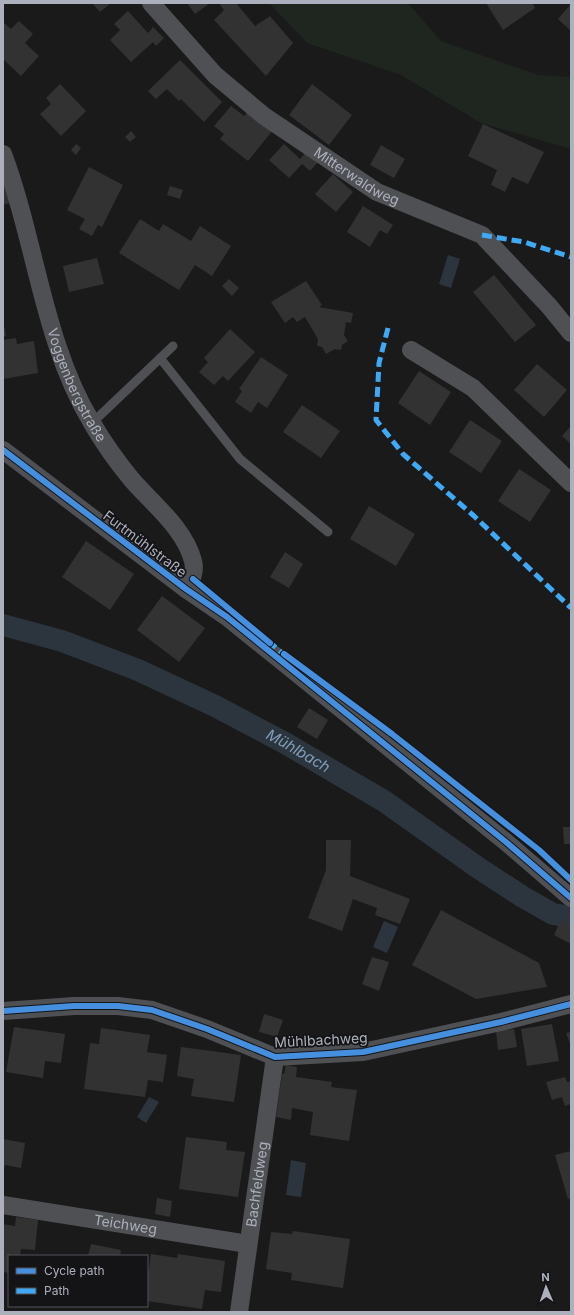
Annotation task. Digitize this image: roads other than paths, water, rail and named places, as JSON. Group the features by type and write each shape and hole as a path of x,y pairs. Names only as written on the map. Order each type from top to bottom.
{"street":[{"name":"Mitterwaldweg","path":"151,3 215,75 264,116 377,192 482,235 549,306 571,333"},
{"name":"Voggenbergstraße","path":"3,154 49,317 67,371 92,423 131,478 176,529 187,546 194,562 193,579 186,589"},
{"path":"411,350 473,388 571,483"},
{"name":"Furtmühlstraße","path":"3,450 186,589 226,616 499,837 571,898"},
{"name":"Mühlbachweg","path":"3,1011 81,1006 118,1006 152,1010 207,1029 274,1057 363,1052 501,1022 571,1004"},
{"name":"Bachfeldweg","path":"239,1312 274,1057"},
{"name":"Teichweg","path":"3,1205 248,1244"}],"lane":[{"path":"92,423 173,346"},
{"path":"160,358 240,459 328,532"}],"waterway":[{"name":"Mühlbach","path":"3,625 62,641 138,670 215,706 285,743 384,801 477,867 523,897 553,914 571,917"}]}
